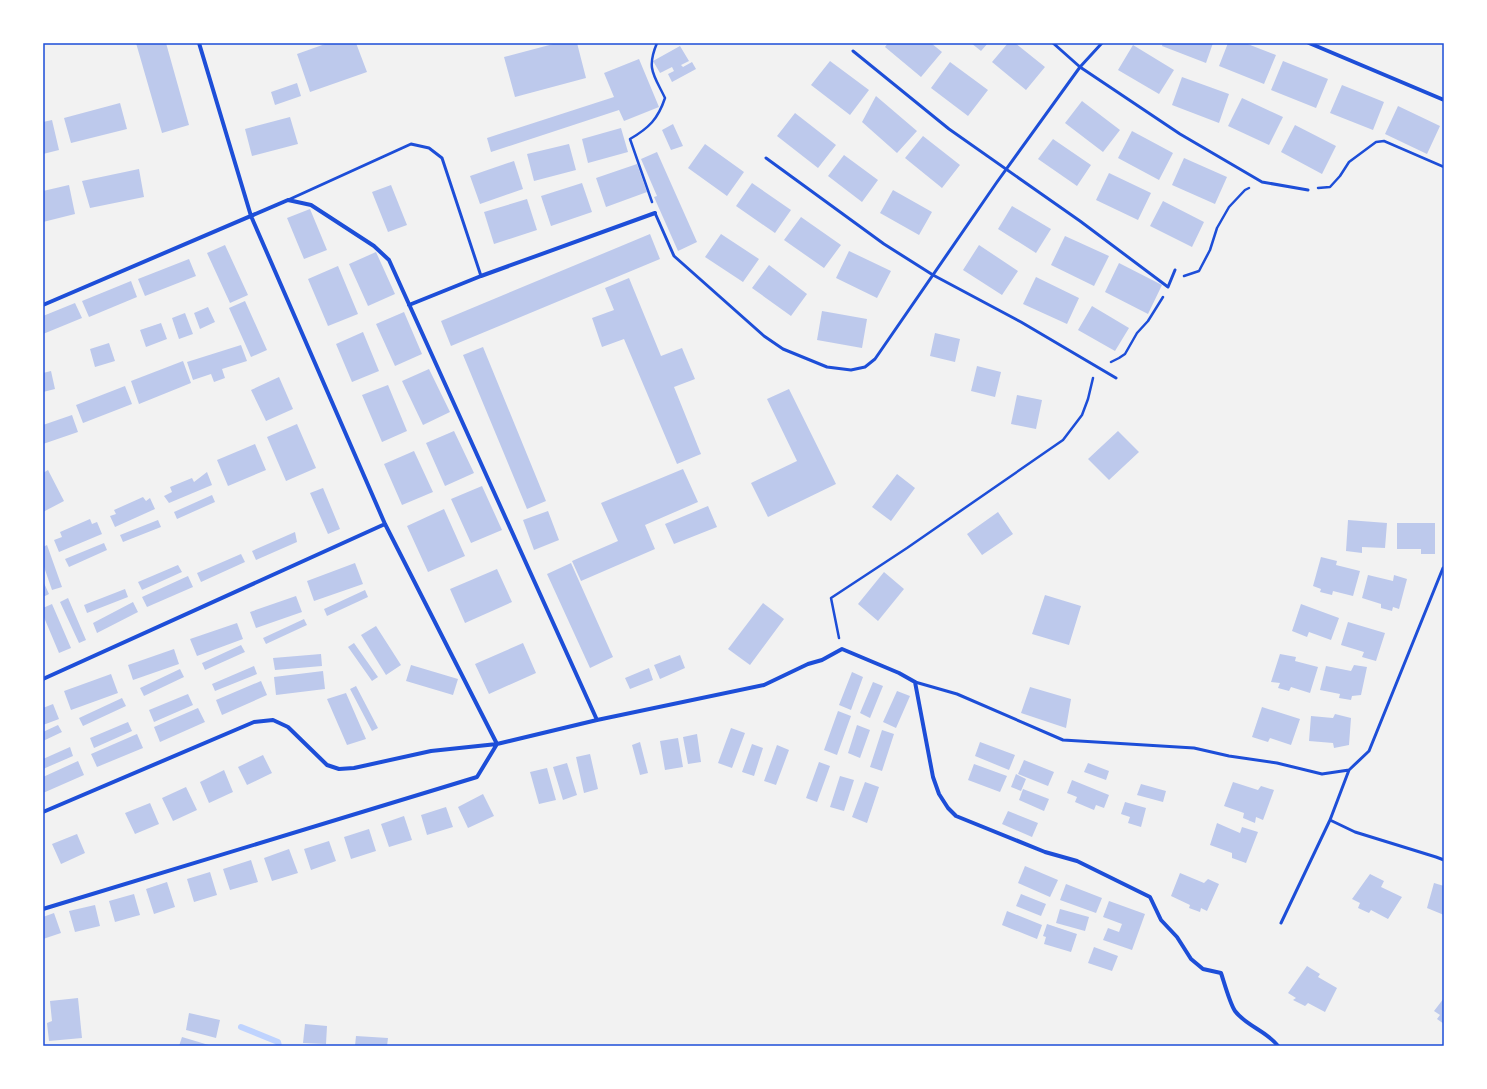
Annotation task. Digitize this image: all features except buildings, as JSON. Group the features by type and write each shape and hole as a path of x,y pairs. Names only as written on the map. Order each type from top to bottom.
{"street":[{"path":"199,43 251,216 385,524 497,744"},
{"path":"1309,43 1444,100"},
{"path":"43,305 288,200 311,205 374,246 389,260 597,720"},
{"path":"409,305 481,276 655,213"},
{"path":"43,679 385,524"},
{"path":"43,812 254,722 273,720 288,727 327,765 339,769 354,768 431,751 497,744 597,720 764,685 808,664 822,660 842,649 899,673 915,682 933,777 938,794 956,816 1045,852 1077,861 1150,897 1161,920 1177,936 1191,959 1203,969 1221,973 1234,1010 1255,1028 1274,1040 1278,1046"},
{"path":"43,909 477,777 497,744"}],"lane":[{"path":"1053,43 1080,67 1180,134 1262,182 1308,190"},
{"path":"655,213 674,256 764,336 783,349 827,367 852,370 865,367 875,359 1006,169 1080,67 1102,43"},
{"path":"853,51 949,129 1080,222 1168,288 1175,270"},
{"path":"288,200 411,144 429,148 442,158 481,276"},
{"path":"766,158 884,244 933,275 1021,322 1116,378"},
{"path":"1281,923 1330,820 1349,770 1369,751 1443,568"},
{"path":"915,682 957,694 1063,740 1194,748 1229,756 1277,763 1322,774 1349,770"},
{"path":"1330,820 1355,832 1444,860"}],"path":[{"path":"655,213 648,186 630,140 645,130 661,112 665,98 652,71 651,56 657,43"},
{"path":"1314,188 1330,187 1340,176 1349,162 1376,142 1384,141 1444,167"},
{"path":"842,649 831,598 907,548 1063,440 1082,415 1093,382 1094,365 1109,362 1125,354 1138,333 1148,321 1168,288 1181,277 1199,271 1210,250 1217,228 1229,207 1245,190 1262,182"}],"waterway":[{"path":"241,1027 278,1042 279,1046"}]}
